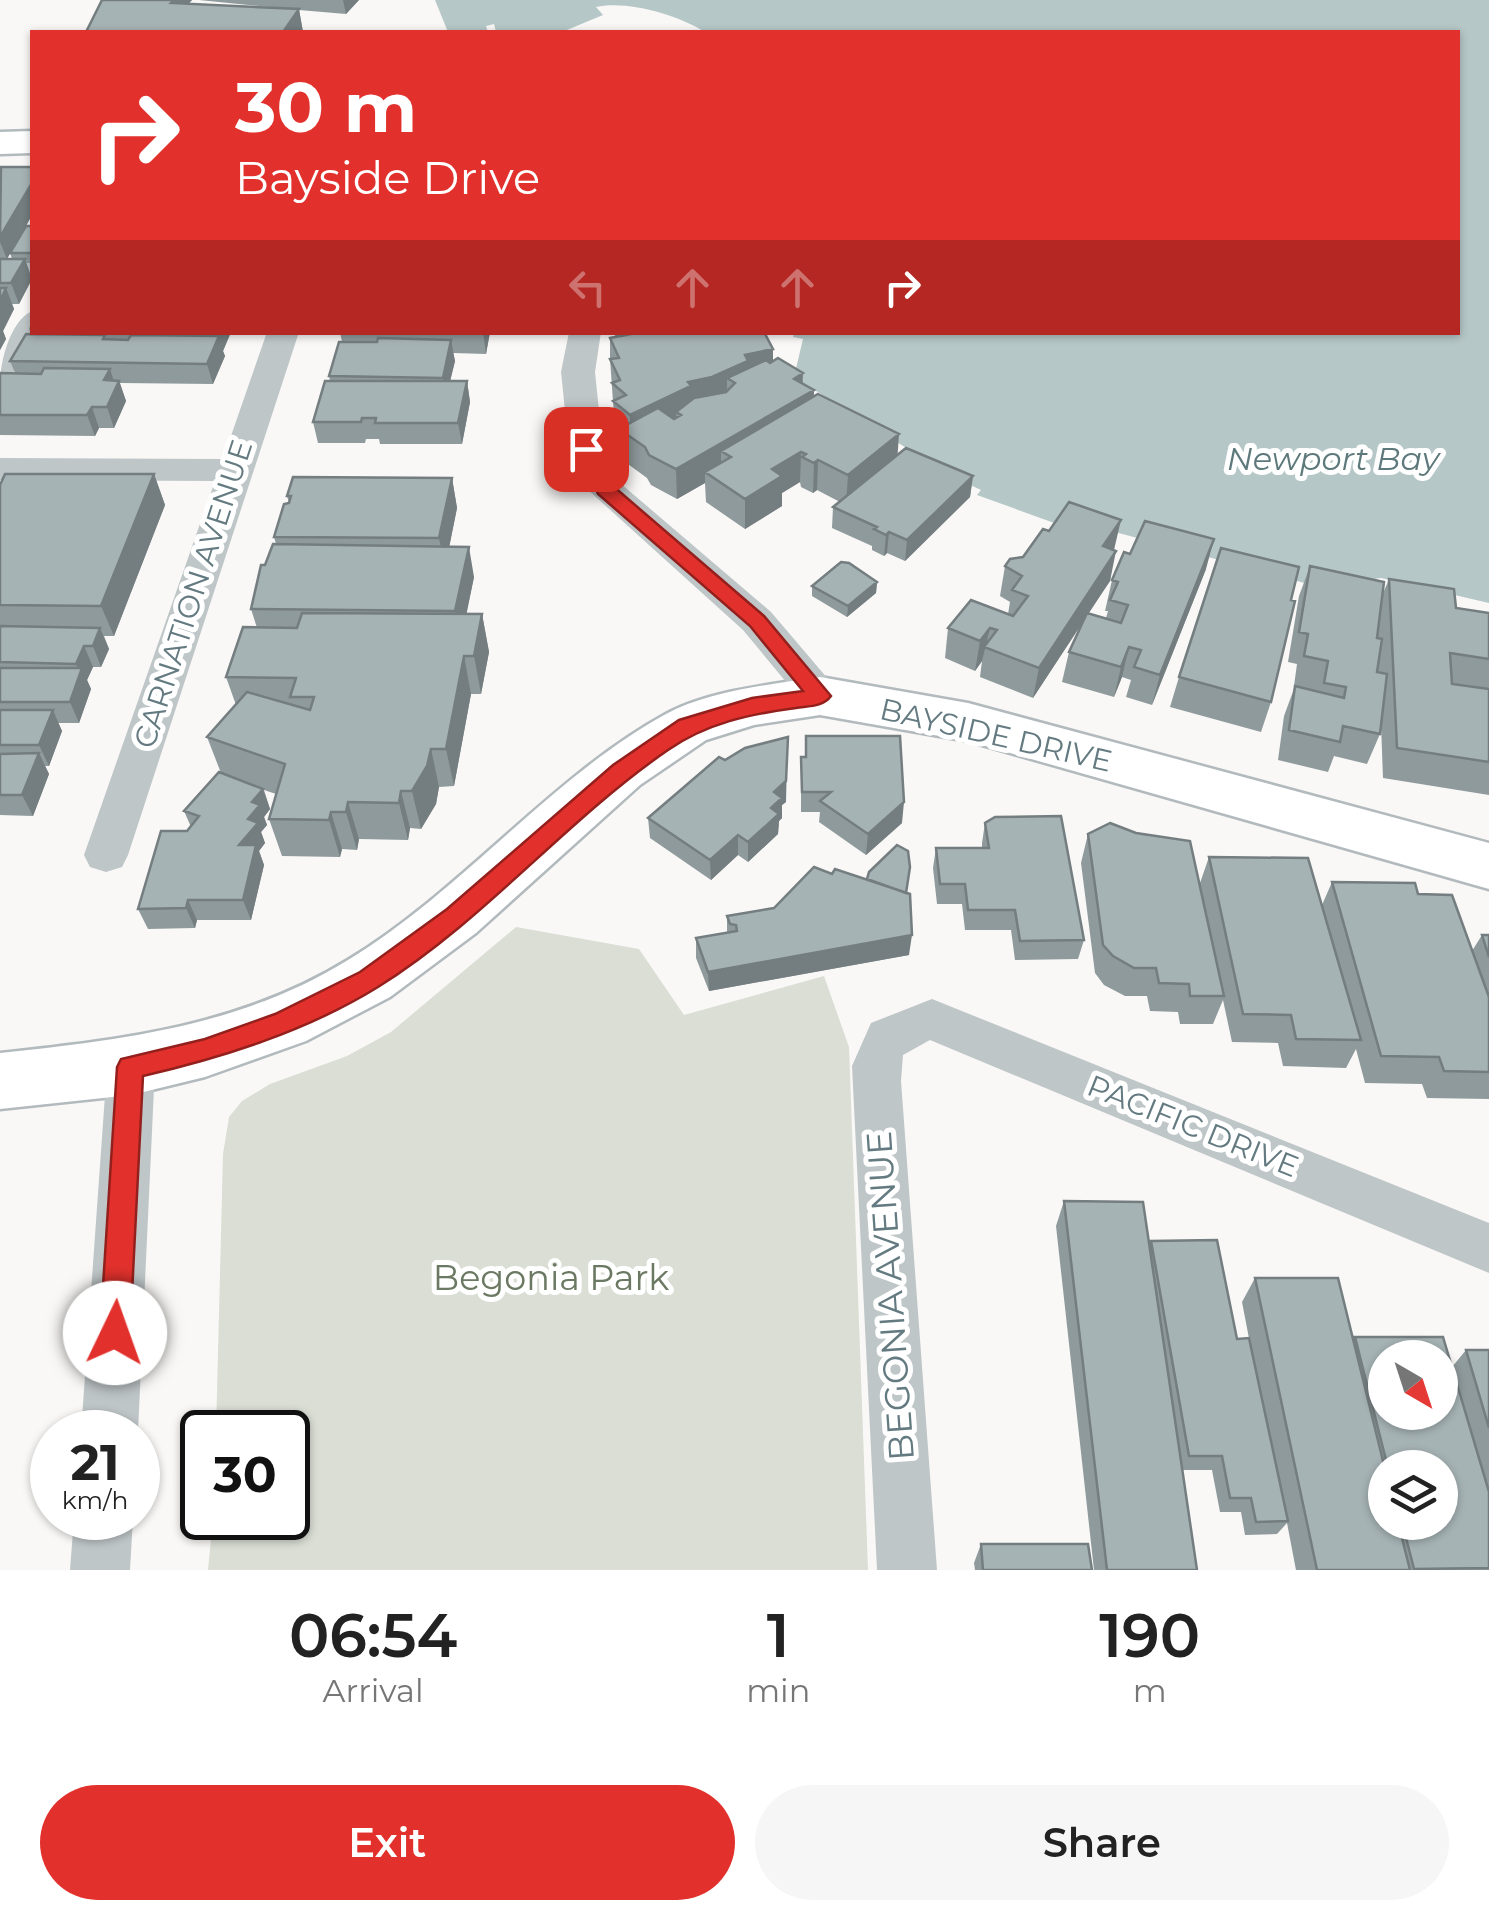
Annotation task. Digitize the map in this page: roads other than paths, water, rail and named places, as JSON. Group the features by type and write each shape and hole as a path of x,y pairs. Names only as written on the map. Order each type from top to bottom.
{"main road":[{"path":"0,143 30,142"},
{"name":"BAYSIDE DRIVE","path":"0,1082 130,1067 205,1050 284,1022 369,980 456,916 621,771 686,726 752,706 820,696 968,722 1489,866"}],"street":[{"name":"CARNATION AVENUE","path":"106,856 281,335"},
{"path":"584,335 578,372 586,449 605,489 757,621 820,696"},
{"path":"0,469 234,470"},
{"name":"PACIFIC DRIVE","path":"895,1029 932,1019 1489,1248"},
{"name":"BEGONIA AVENUE","path":"895,1029 877,1050 876,1081 908,1570"},
{"path":"110,1410 130,1067"},
{"path":"100,1570 102,1540"}],"lane":[{"path":"0,267 30,267"},
{"path":"0,379 30,320"}],"water":[{"name":"Newport Bay","path":"435,0 1489,0 1489,603 1381,578 1358,581 1338,592 1063,518 1057,524 977,495 981,490 949,475 794,377 803,339 794,335 1460,335 1460,30 701,30 652,10 608,5 596,7 603,15 567,30 496,30 494,24 486,26 487,30 447,30"}],"park label":[{"name":"Begonia Park","path":"551,1277"}]}
